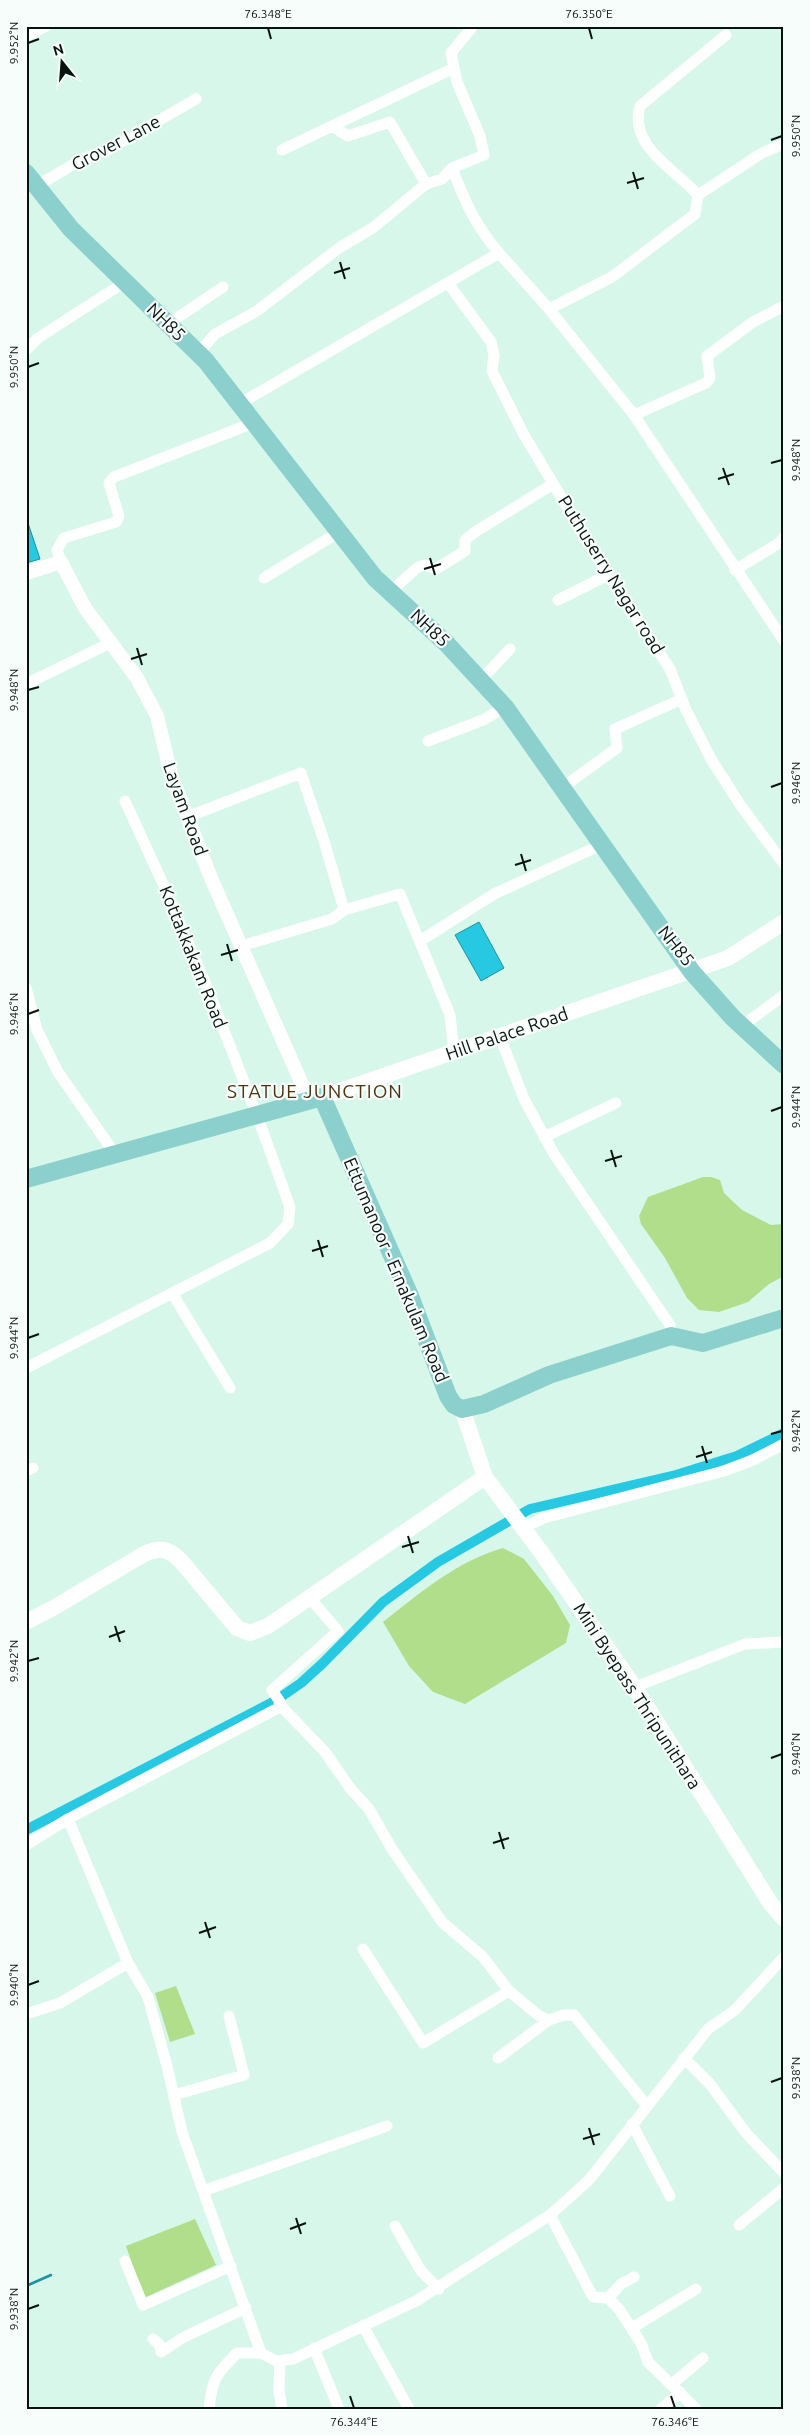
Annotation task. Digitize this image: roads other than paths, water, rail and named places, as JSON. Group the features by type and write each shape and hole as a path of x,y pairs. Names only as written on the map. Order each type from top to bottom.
{"main road":[{"name":"NH85","path":"32,180 71,229 198,354 375,578 446,643 505,707 692,972 728,958 784,922"},
{"path":"692,972 710,994 784,1065"},
{"name":"Hill Palace Road","path":"315,1099 692,972"},
{"path":"26,1179 315,1099"},
{"name":"Ettumanoor - Ernakulam Road","path":"315,1099 410,1296 448,1396 454,1405 462,1409"},
{"path":"462,1409 484,1404 549,1376 671,1336 703,1343 784,1318"},
{"name":"Mini Byepass Thripunithara","path":"462,1409 485,1477 523,1527 635,1687 771,1904 784,1919"},
{"path":"26,1622 144,1554 158,1548 165,1549 176,1556 233,1625 248,1634 268,1626 485,1477"}],"street":[{"path":"26,36 46,26"},
{"path":"198,354 215,334 257,311 339,248 374,227 426,184 442,180 452,168 484,155 480,136 457,82 451,53 473,26"},
{"path":"698,195 655,156 644,138 638,123 638,114 640,106 726,35"},
{"path":"282,150 454,68"},
{"name":"Grover Lane","path":"32,180 106,151 196,99"},
{"path":"332,126 348,136 390,122 426,184"},
{"path":"550,309 612,277 695,214 698,195 762,153 784,144"},
{"path":"452,168 463,197 480,230 550,309 634,415 735,570 784,640"},
{"path":"239,404 499,253"},
{"path":"26,350 38,338 125,282"},
{"name":"Puthuserry Nagar road","path":"448,283 490,342 494,355 492,371 524,435 608,575 670,669 682,699 712,759 740,806 784,864"},
{"path":"168,324 223,287"},
{"path":"634,415 706,383 710,378 706,356 753,322 784,306"},
{"path":"26,573 61,562 58,550 64,538 116,522 118,516 109,483 114,477 253,423"},
{"path":"390,592 418,567 425,565 436,569 450,562 464,551 465,540 475,532 553,484"},
{"path":"264,578 339,532"},
{"path":"735,570 784,538"},
{"name":"Layam Road","path":"61,562 85,608 136,678 156,716 171,775 210,878 315,1099"},
{"path":"558,600 608,575"},
{"path":"26,684 110,643"},
{"path":"481,680 510,649"},
{"path":"563,787 617,748 615,729 682,699"},
{"path":"428,741 483,720 505,707"},
{"path":"187,817 301,773 325,844 344,910"},
{"name":"Kottakkakam Road","path":"26,1368 270,1243 288,1224 290,1207 257,1115 168,895 125,801"},
{"path":"420,941 494,894 603,844"},
{"path":"241,946 332,920 344,910 400,894 450,1015 454,1052"},
{"path":"26,988 37,1030 58,1072 114,1154"},
{"path":"742,1026 784,995"},
{"path":"500,1037 524,1099 544,1137 670,1325 671,1336"},
{"path":"544,1137 616,1103"},
{"path":"172,1293 230,1388"},
{"path":"523,1527 544,1518 724,1471 753,1460 784,1444"},
{"path":"310,1598 338,1631 272,1690 279,1701 325,1752 350,1788 369,1808 392,1849 442,1922 483,1957 509,1991 538,2015 549,2020"},
{"path":"635,1687 745,1644 784,1642"},
{"path":"26,1845 68,1819 279,1701"},
{"path":"68,1819 128,1962 148,1997 174,2094 182,2132 261,2353"},
{"path":"363,1949 423,2043 509,1991"},
{"path":"209,2409 210,2391 217,2372 237,2354 261,2353 276,2361 293,2359 416,2301 500,2249 531,2226 550,2215 589,2180 708,2029 735,2010 784,1958"},
{"path":"26,2014 60,2003 128,1962"},
{"path":"498,2058 549,2020 564,2015 574,2015 647,2106"},
{"path":"174,2094 244,2075 229,2016"},
{"path":"684,2058 710,2084 746,2133 784,2173"},
{"path":"632,2124 670,2196"},
{"path":"203,2191 387,2126"},
{"path":"740,2225 784,2188"},
{"path":"550,2215 593,2297 608,2298 619,2309 632,2328 648,2362 696,2409"},
{"path":"395,2226 421,2271 438,2288"},
{"path":"125,2261 143,2305 231,2266"},
{"path":"608,2298 621,2284 634,2277"},
{"path":"632,2328 696,2290"},
{"path":"153,2339 159,2344 161,2352 184,2337 246,2308"},
{"path":"363,2326 406,2408"},
{"path":"314,2348 339,2409"},
{"path":"661,2409 676,2388 703,2358"},
{"path":"280,2361 279,2390 282,2409"}],"water":[{"path":"26,517 40,559 26,563"},
{"path":"479,922 504,968 481,981 455,935"}],"waterway":[{"path":"26,1830 275,1701 301,1683 323,1663 383,1602 438,1562 530,1509 676,1475 737,1456 784,1433"},
{"path":"26,2286 51,2275"}],"district":[{"name":"STATUE JUNCTION","path":"315,1091"}]}
